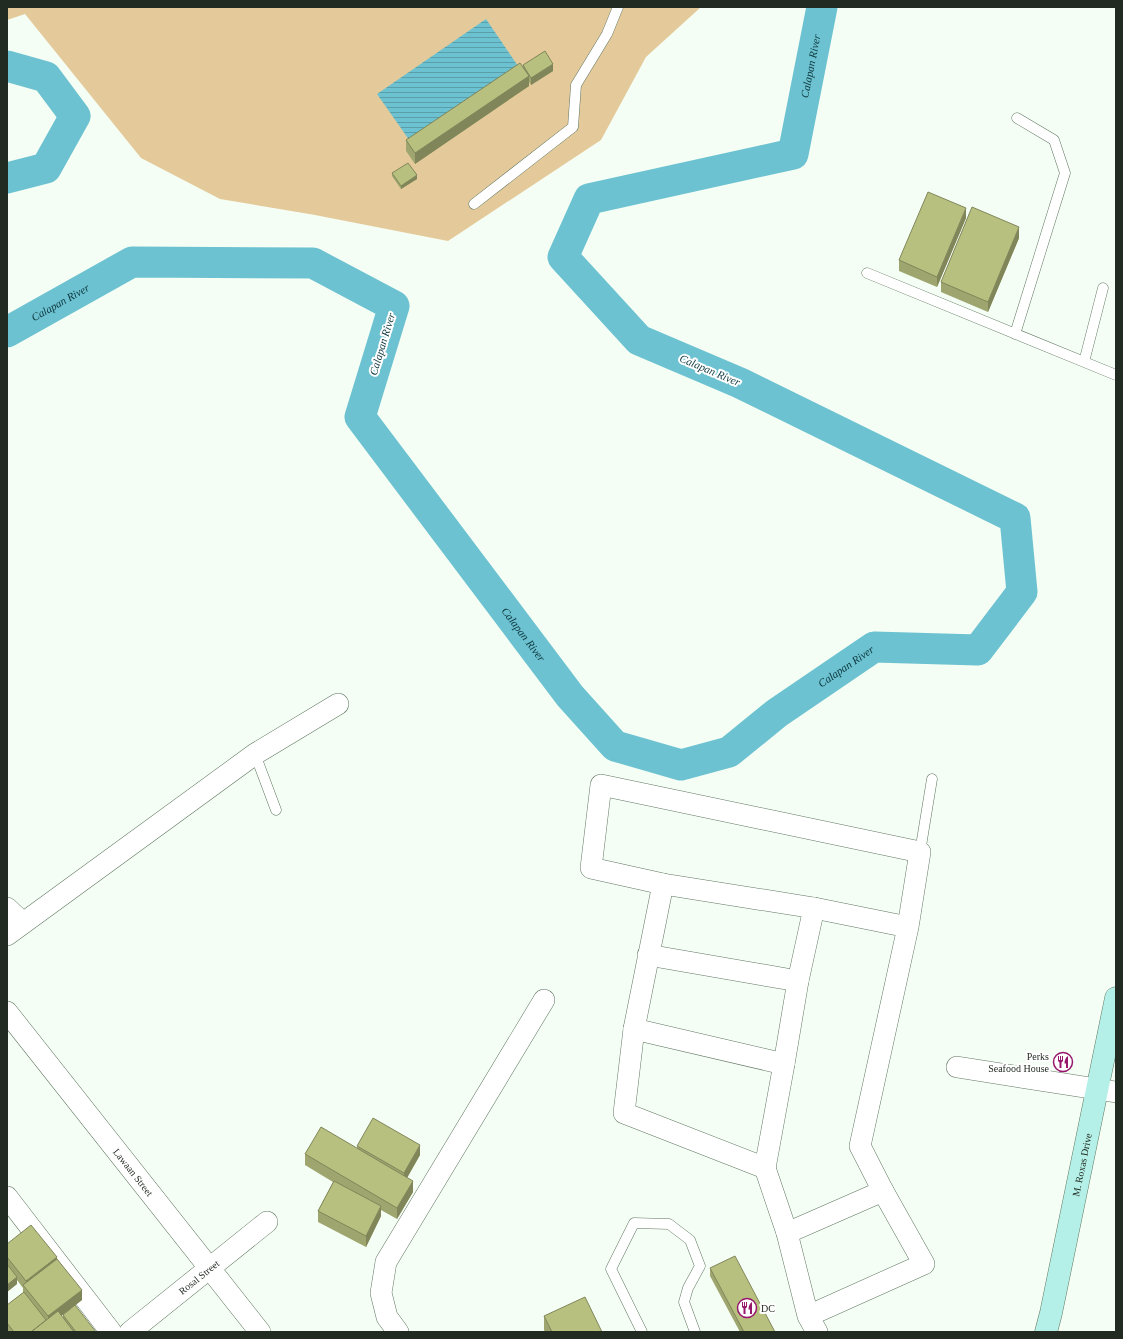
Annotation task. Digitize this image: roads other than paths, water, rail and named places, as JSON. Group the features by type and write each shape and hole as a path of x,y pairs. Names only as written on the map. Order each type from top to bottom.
{"main road":[{"name":"M. Roxas Drive","path":"1046,1332 1107,1090 1116,998"}],"street":[{"path":"7,908 15,929 255,754 338,704"},
{"path":"814,908 798,981 765,1168 787,1233 812,1324 924,1264 883,1191 860,1146 908,927 920,852 601,785 591,868 663,884 814,908 908,927"},
{"path":"663,884 634,1029 624,1113 765,1168"},
{"path":"648,955 798,981"},
{"path":"398,1332 387,1317 381,1294 386,1262 544,1000"},
{"name":"Lawaan Street","path":"7,1012 260,1332"},
{"path":"634,1029 784,1064"},
{"path":"957,1067 1107,1090"},
{"path":"787,1233 883,1191"},
{"path":"7,1197 111,1332"},
{"name":"Rosal Street","path":"130,1332 267,1222"}],"lane":[{"path":"474,204 573,127 576,85 607,34 618,7"},
{"path":"1015,334 1065,173 1054,140 1017,118"},
{"path":"867,273 1116,375"},
{"path":"1084,362 1102,288"},
{"path":"255,754 276,810"},
{"path":"920,852 932,779"},
{"path":"642,1332 611,1269 634,1223 669,1224 690,1240 700,1266 688,1288 684,1302 695,1332"}],"water":[{"path":"486,19 520,69 412,144 377,94"}],"waterway":[{"name":"Calapan River","path":"7,332 132,262 313,263 394,306 360,417 570,696 615,746 681,765 729,752 777,713 874,647 978,650 1022,592 1015,518 740,383 639,340 563,257 589,199 793,154 822,7"},
{"name":"Calapan River","path":"7,66 46,77 75,116 46,168 7,178"}],"place":[{"name":"Perks Seafood House","path":"1063,1062"},
{"name":"DC","path":"747,1308"}]}
